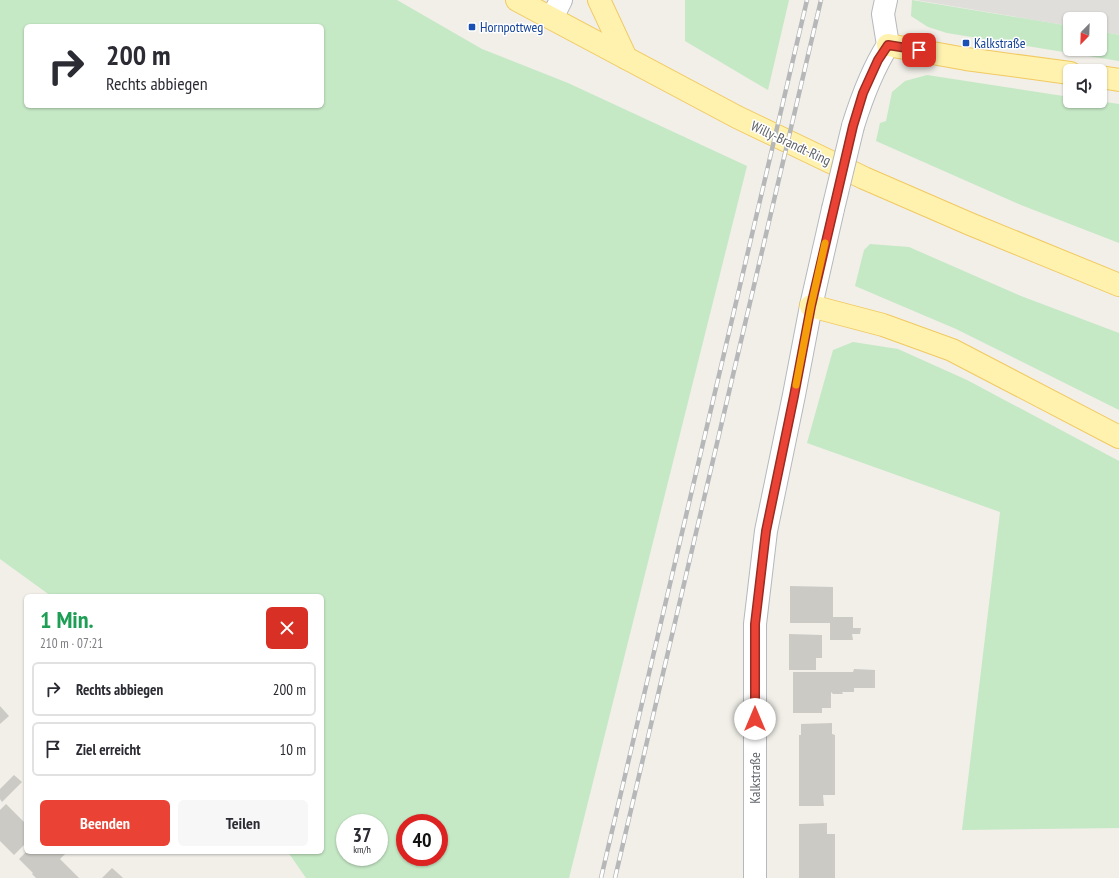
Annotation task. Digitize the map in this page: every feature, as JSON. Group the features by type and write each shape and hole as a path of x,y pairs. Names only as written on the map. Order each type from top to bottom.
{"main road":[{"name":"Willy-Brandt-Ring","path":"517,0 556,9 626,58 737,118 864,178 970,224 1119,285"},
{"path":"599,0 626,58"},
{"path":"888,45 966,59 1063,72"},
{"path":"1107,78 1119,80"},
{"path":"811,306 883,325 952,350 1119,437"}],"street":[{"path":"886,0 883,14 888,45"},
{"name":"Kalkstraße","path":"755,878 755,624 766,531 793,403 811,306 853,126 863,93 878,60 888,45"}],"shaded area":[{"path":"916,0 1119,0 1119,35 1107,32 1107,12 1063,12 1063,25"}],"green space":[{"path":"0,0 397,0 482,49 568,83 747,166 569,878 306,878 289,854 324,854 324,594 48,594 0,559"},
{"path":"685,0 789,0 768,90 685,41"},
{"path":"912,0 1063,25 1063,52 947,33 928,27 911,16"},
{"path":"1107,32 1119,35 1119,61 1088,56 1107,56"},
{"path":"927,75 1063,96 1063,108 1107,108 1107,102 1119,104 1119,243 1021,205 876,141 880,123 886,121 892,92 905,81"},
{"path":"870,244 909,247 1021,296 1119,333 1119,410 956,329 855,286 864,250"},
{"path":"853,342 898,349 967,380 1119,461 1119,828 962,830 1000,512 807,443 833,350"}],"building":[{"path":"790,586 833,587 833,617 853,617 853,628 861,628 860,634 852,634 853,640 830,640 830,623 790,623"},
{"path":"789,634 822,635 822,658 816,658 816,670 789,670"},
{"path":"854,669 875,670 875,688 854,688 854,692 842,692 843,694 833,694 831,692 831,708 822,708 822,713 793,713 793,672 853,672"},
{"path":"0,706 9,716 0,724"},
{"path":"832,723 832,734 835,735 835,795 823,795 824,806 799,806 799,735 801,735 801,724"},
{"path":"14,775 22,782 2,802 0,799 0,789"},
{"path":"6,804 24,822 24,845 14,855 0,841 0,810"},
{"path":"827,823 827,834 835,834 835,878 799,878 799,824"},
{"path":"24,854 65,854 60,859 79,878 36,878 19,859"},
{"path":"112,868 121,876 123,878 102,878"}],"railway":[{"path":"601,878 807,0"},
{"path":"615,878 821,0"}],"slow traffic":[{"path":"796,385 825,243"}],"place":[{"name":"Hornpottweg","path":"472,27"},
{"name":"Kalkstraße","path":"966,43"}],"route":[{"path":"755,719 755,624 766,531 811,306 849,140 863,93 878,60 888,45 919,50"}]}
